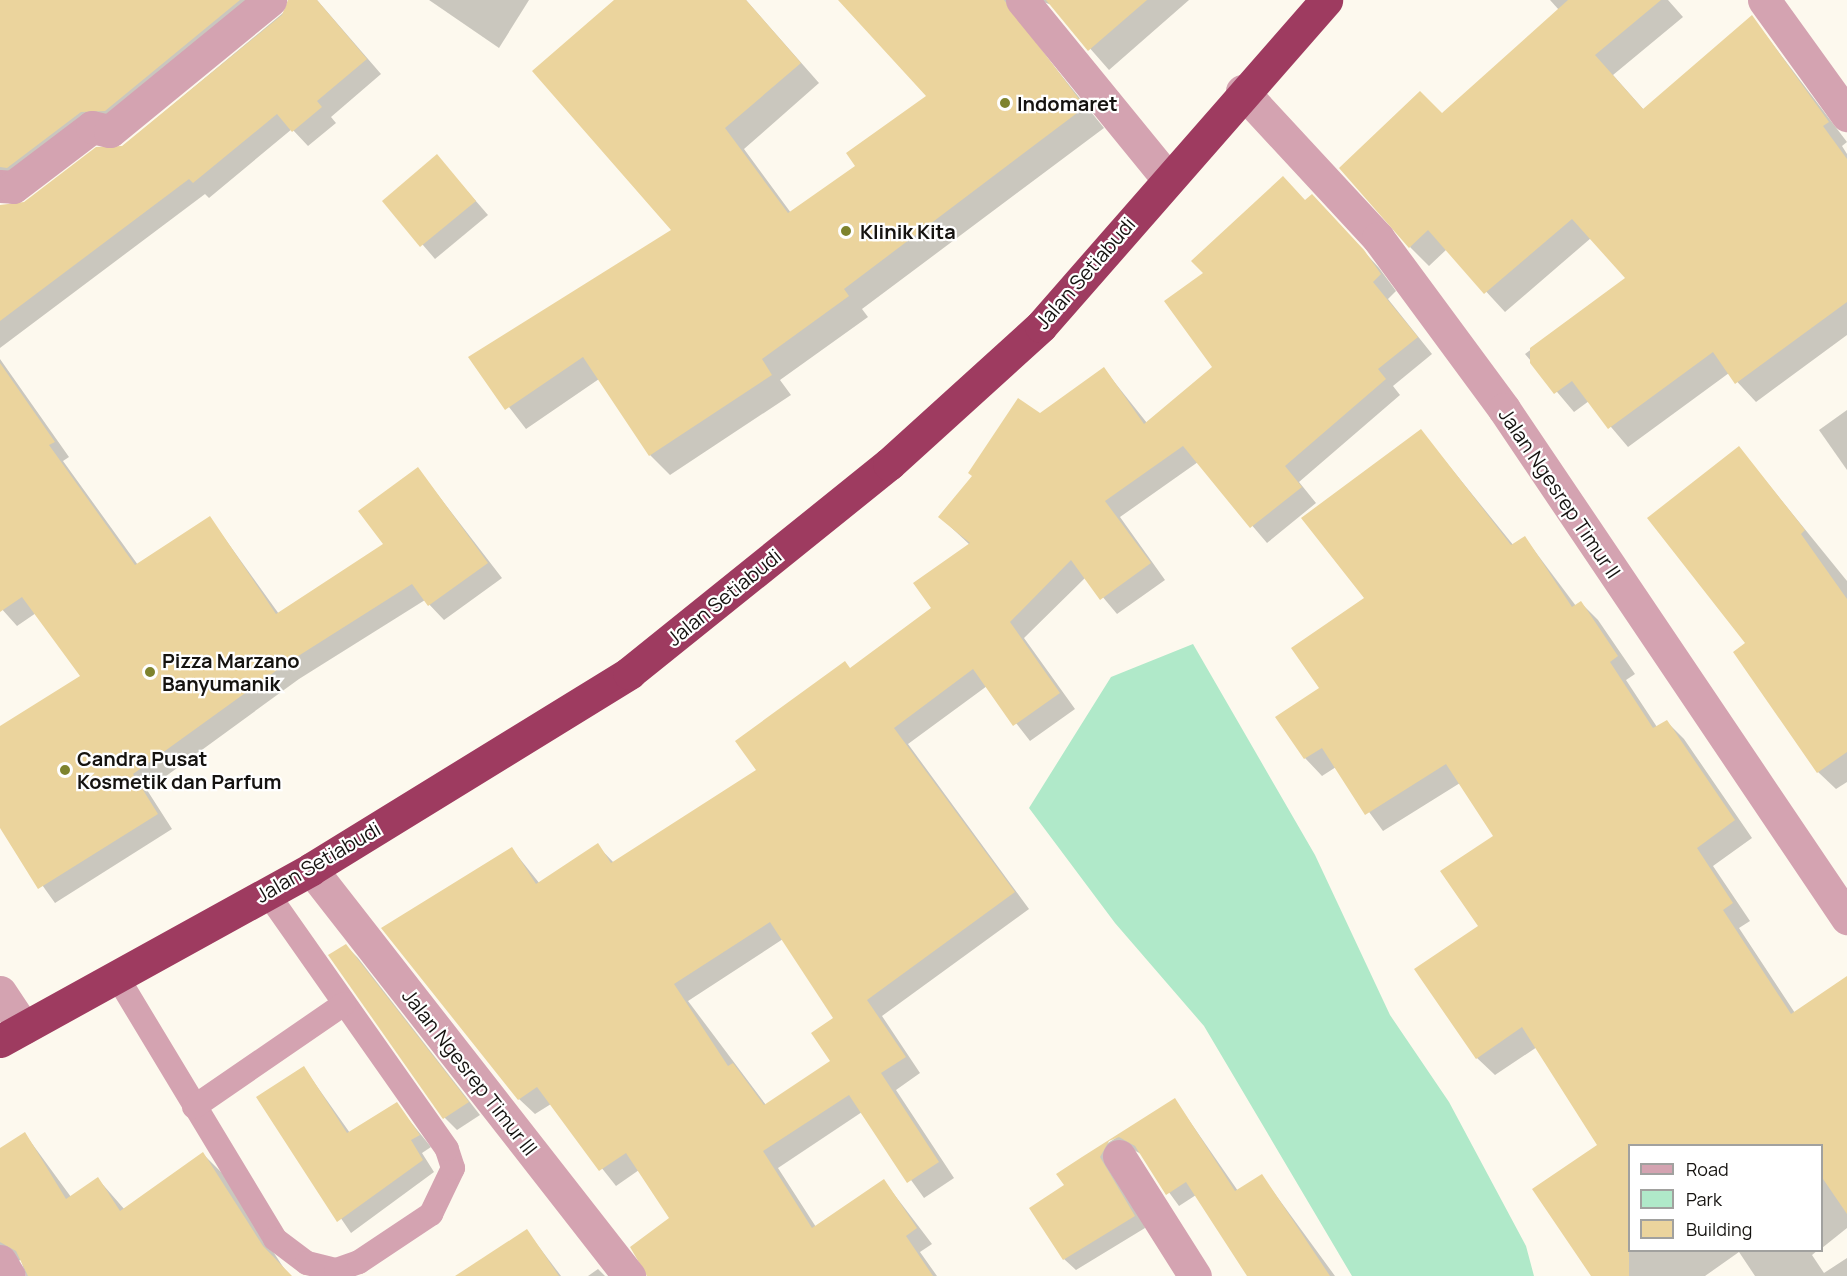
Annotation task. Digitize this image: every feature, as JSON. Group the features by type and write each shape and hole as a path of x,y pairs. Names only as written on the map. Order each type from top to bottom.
{"highway":[{"name":"Jalan Setiabudi","path":"12,1034 310,869 629,673 889,464 1041,326 1242,92 1326,0"}],"street":[{"path":"0,186 13,187 92,127 110,131 270,0"},
{"path":"1022,0 1167,178"},
{"path":"1764,0 1847,115"},
{"name":"Jalan Ngesrep Timur II","path":"1242,92 1378,238 1497,400 1847,918"},
{"name":"Jalan Ngesrep Timur III","path":"310,869 629,1276"},
{"path":"0,992 12,1034"},
{"path":"1119,1156 1195,1276"},
{"path":"0,1262 9,1276"}],"lane":[{"path":"116,975 274,1239 307,1263 336,1270 359,1262 431,1214 453,1168 447,1149 267,893"},
{"path":"194,1107 344,1004"}],"green space":[{"path":"1193,644 1315,855 1390,1015 1449,1102 1526,1246 1534,1276 1352,1276 1204,1026 1115,923 1029,808 1111,677"}],"building":[{"path":"0,0 240,0 105,111 81,112 7,168 0,167"},
{"path":"288,0 317,0 367,59 317,101 322,107 292,132 277,114 193,183 189,179 0,321 0,205 24,202 96,147 122,146 282,15"},
{"path":"614,0 746,0 801,63 725,128 788,213 855,166 846,153 926,96 838,0 1004,0 1085,107 844,289 849,296 762,359 772,375 649,456 583,357 505,410 468,357 671,230 532,71"},
{"path":"1046,0 1147,0 1088,51"},
{"path":"1568,0 1661,0 1595,55 1643,109 1752,15 1829,122 1823,126 1847,159 1847,302 1735,384 1713,352 1608,429 1572,381 1554,394 1530,363 1530,348 1625,278 1572,219 1484,294 1428,230 1409,248 1339,168 1420,91 1442,113"},
{"path":"437,154 476,201 420,247 382,201"},
{"path":"1283,176 1305,200 1312,194 1364,250 1381,274 1373,282 1418,337 1378,369 1386,379 1285,466 1302,487 1250,528 1183,446 1105,501 1151,563 1100,600 1071,560 1010,622 1060,693 1013,726 973,669 894,728 1015,892 867,1000 906,1057 881,1073 939,1162 907,1183 849,1095 763,1151 812,1228 884,1179 917,1228 906,1236 933,1276 647,1276 630,1247 669,1218 626,1153 599,1171 537,1087 518,1100 381,928 512,847 536,884 598,843 611,863 756,770 735,741 845,661 850,668 931,608 913,583 970,543 938,517 972,476 968,473 1018,398 1040,413 1104,367 1144,424 1212,367 1164,301 1203,273 1191,261","holes":["770,922 833,1018 811,1033 830,1061 764,1105 733,1063 728,1066 674,984"]},
{"path":"0,363 55,442 49,445 135,565 210,516 276,614 383,544 358,511 418,467 488,563 428,606 412,584 284,665 133,774 158,814 38,889 0,828 0,726 80,676 22,597 0,612"},
{"path":"1421,429 1511,545 1525,536 1572,607 1581,601 1618,656 1610,662 1653,728 1667,720 1735,820 1697,848 1733,903 1723,910 1791,1014 1847,976 1847,1214 1823,1179 1823,1144 1628,1144 1629,1276 1591,1276 1532,1189 1597,1145 1522,1027 1476,1059 1414,969 1478,926 1440,871 1493,836 1446,764 1365,815 1322,748 1304,759 1275,717 1319,688 1291,648 1364,598 1301,518"},
{"path":"1739,446 1805,530 1801,534 1847,599 1847,752 1817,773 1733,652 1745,643 1647,518"},
{"path":"346,944 469,1102 443,1119 328,955"},
{"path":"304,1066 347,1133 397,1102 420,1135 411,1140 423,1160 337,1222 256,1097"},
{"path":"1175,1098 1235,1191 1262,1174 1330,1276 1247,1276 1186,1182 1166,1195 1135,1146 1119,1137 1109,1141 1100,1157 1135,1216 1063,1260 1029,1208 1064,1185 1056,1174"},
{"path":"25,1132 66,1199 98,1177 120,1211 203,1152 263,1246 292,1276 28,1276 16,1251 0,1242 0,1148"},
{"path":"527,1229 559,1276 455,1276"}],"place":[{"name":"Indomaret","path":"1005,103"},
{"name":"Klinik Kita","path":"846,231"},
{"name":"Pizza Marzano Banyumanik","path":"150,672"},
{"name":"Candra Pusat Kosmetik dan Parfum","path":"65,770"}]}
